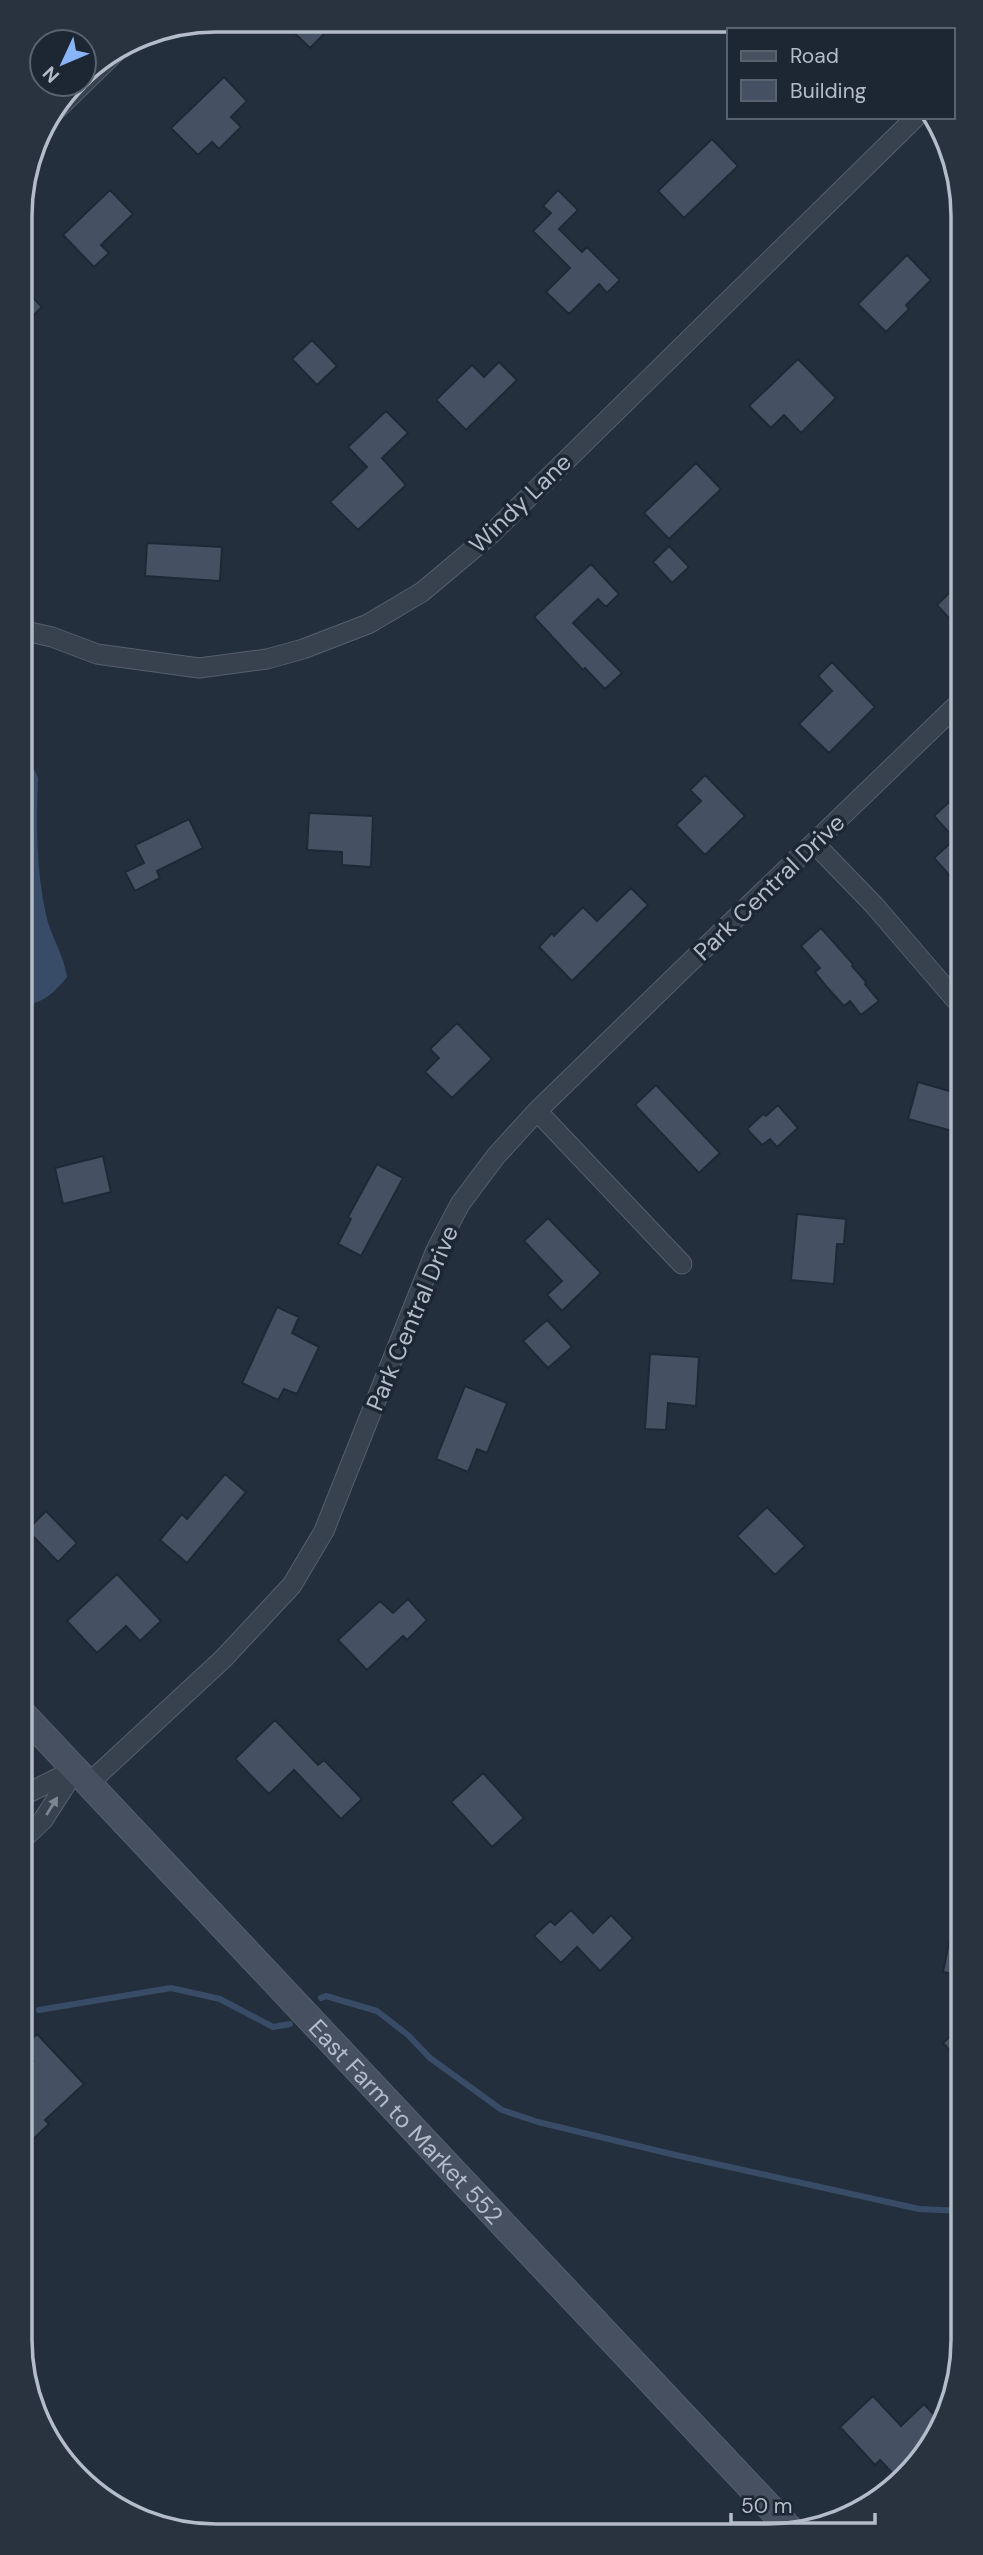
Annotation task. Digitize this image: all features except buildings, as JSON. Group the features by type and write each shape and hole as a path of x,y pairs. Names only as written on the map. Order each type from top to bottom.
{"main road":[{"name":"East Farm to Market 552","path":"32,1724 784,2523"}],"street":[{"name":"Windy Lane","path":"32,632 97,654 199,668 267,659 303,649 368,624 422,592 490,535 914,119"},
{"name":"Park Central Drive","path":"81,1777 223,1659 292,1586 324,1531 442,1239 460,1204 496,1156 537,1111 951,711"},
{"path":"814,843 874,905 951,995"},
{"path":"537,1111 682,1264"},
{"path":"32,1792 81,1777"},
{"path":"32,1831 81,1777"}],"water":[{"path":"32,769 38,778 40,881 48,923 67,977 48,996 32,1003"}],"waterway":[{"path":"39,2010 171,1988 220,1999 273,2027 290,2024"},
{"path":"321,1998 326,1996 377,2011 408,2035 430,2058 502,2110 538,2122 671,2154 919,2209 951,2210"}]}
